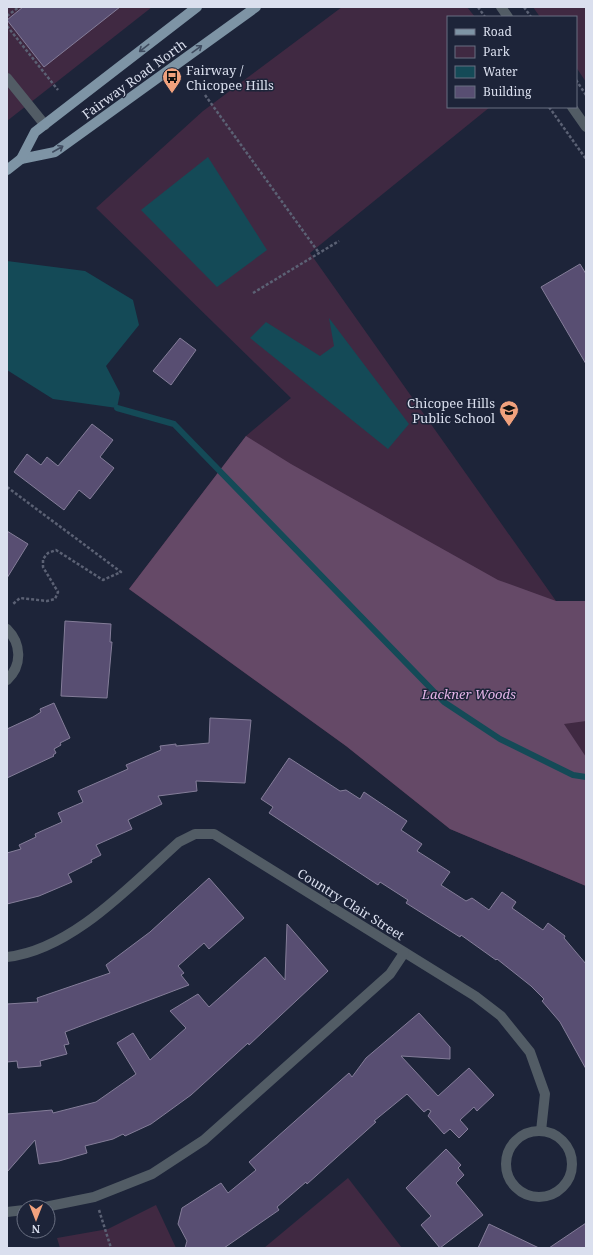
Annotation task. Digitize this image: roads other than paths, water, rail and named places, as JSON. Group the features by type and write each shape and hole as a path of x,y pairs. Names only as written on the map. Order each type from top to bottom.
{"main road":[{"name":"Fairway Road North","path":"21,160 35,132 197,7"},
{"name":"Fairway Road North","path":"7,170 21,160 55,152 250,8"}],"street":[{"path":"501,7 507,16"},
{"path":"7,78 44,125"},
{"path":"573,108 586,127"},
{"path":"7,629 13,635 18,646 19,653 17,666 7,680"},
{"name":"Country Clair Street","path":"7,957 41,949 64,938 92,919 179,842 195,834 214,834 404,953 390,974 204,1140 152,1174 94,1197 56,1205"},
{"path":"404,953 475,996 496,1012 530,1052 545,1094 541,1131"},
{"path":"541,1131 553,1134 562,1140 570,1151 572,1168 569,1178 562,1187 550,1195 534,1197 520,1191 513,1185 507,1176 506,1158 510,1146 518,1138 530,1132 541,1131"}],"water":[{"path":"208,157 267,250 217,287 141,210"},
{"path":"7,261 85,271 133,300 139,325 106,366 120,393 117,408 53,399 7,370"},
{"path":"329,318 409,424 388,449 250,338 266,322 320,356 334,346"}],"waterway":[{"path":"117,408 174,424 444,702 500,739 573,775 586,777"}],"place":[{"name":"Fairway / Chicopee Hills","path":"172,94"},
{"name":"Chicopee Hills Public School","path":"509,427"}],"park label":[{"name":"Lackner Woods","path":"469,694"}]}
